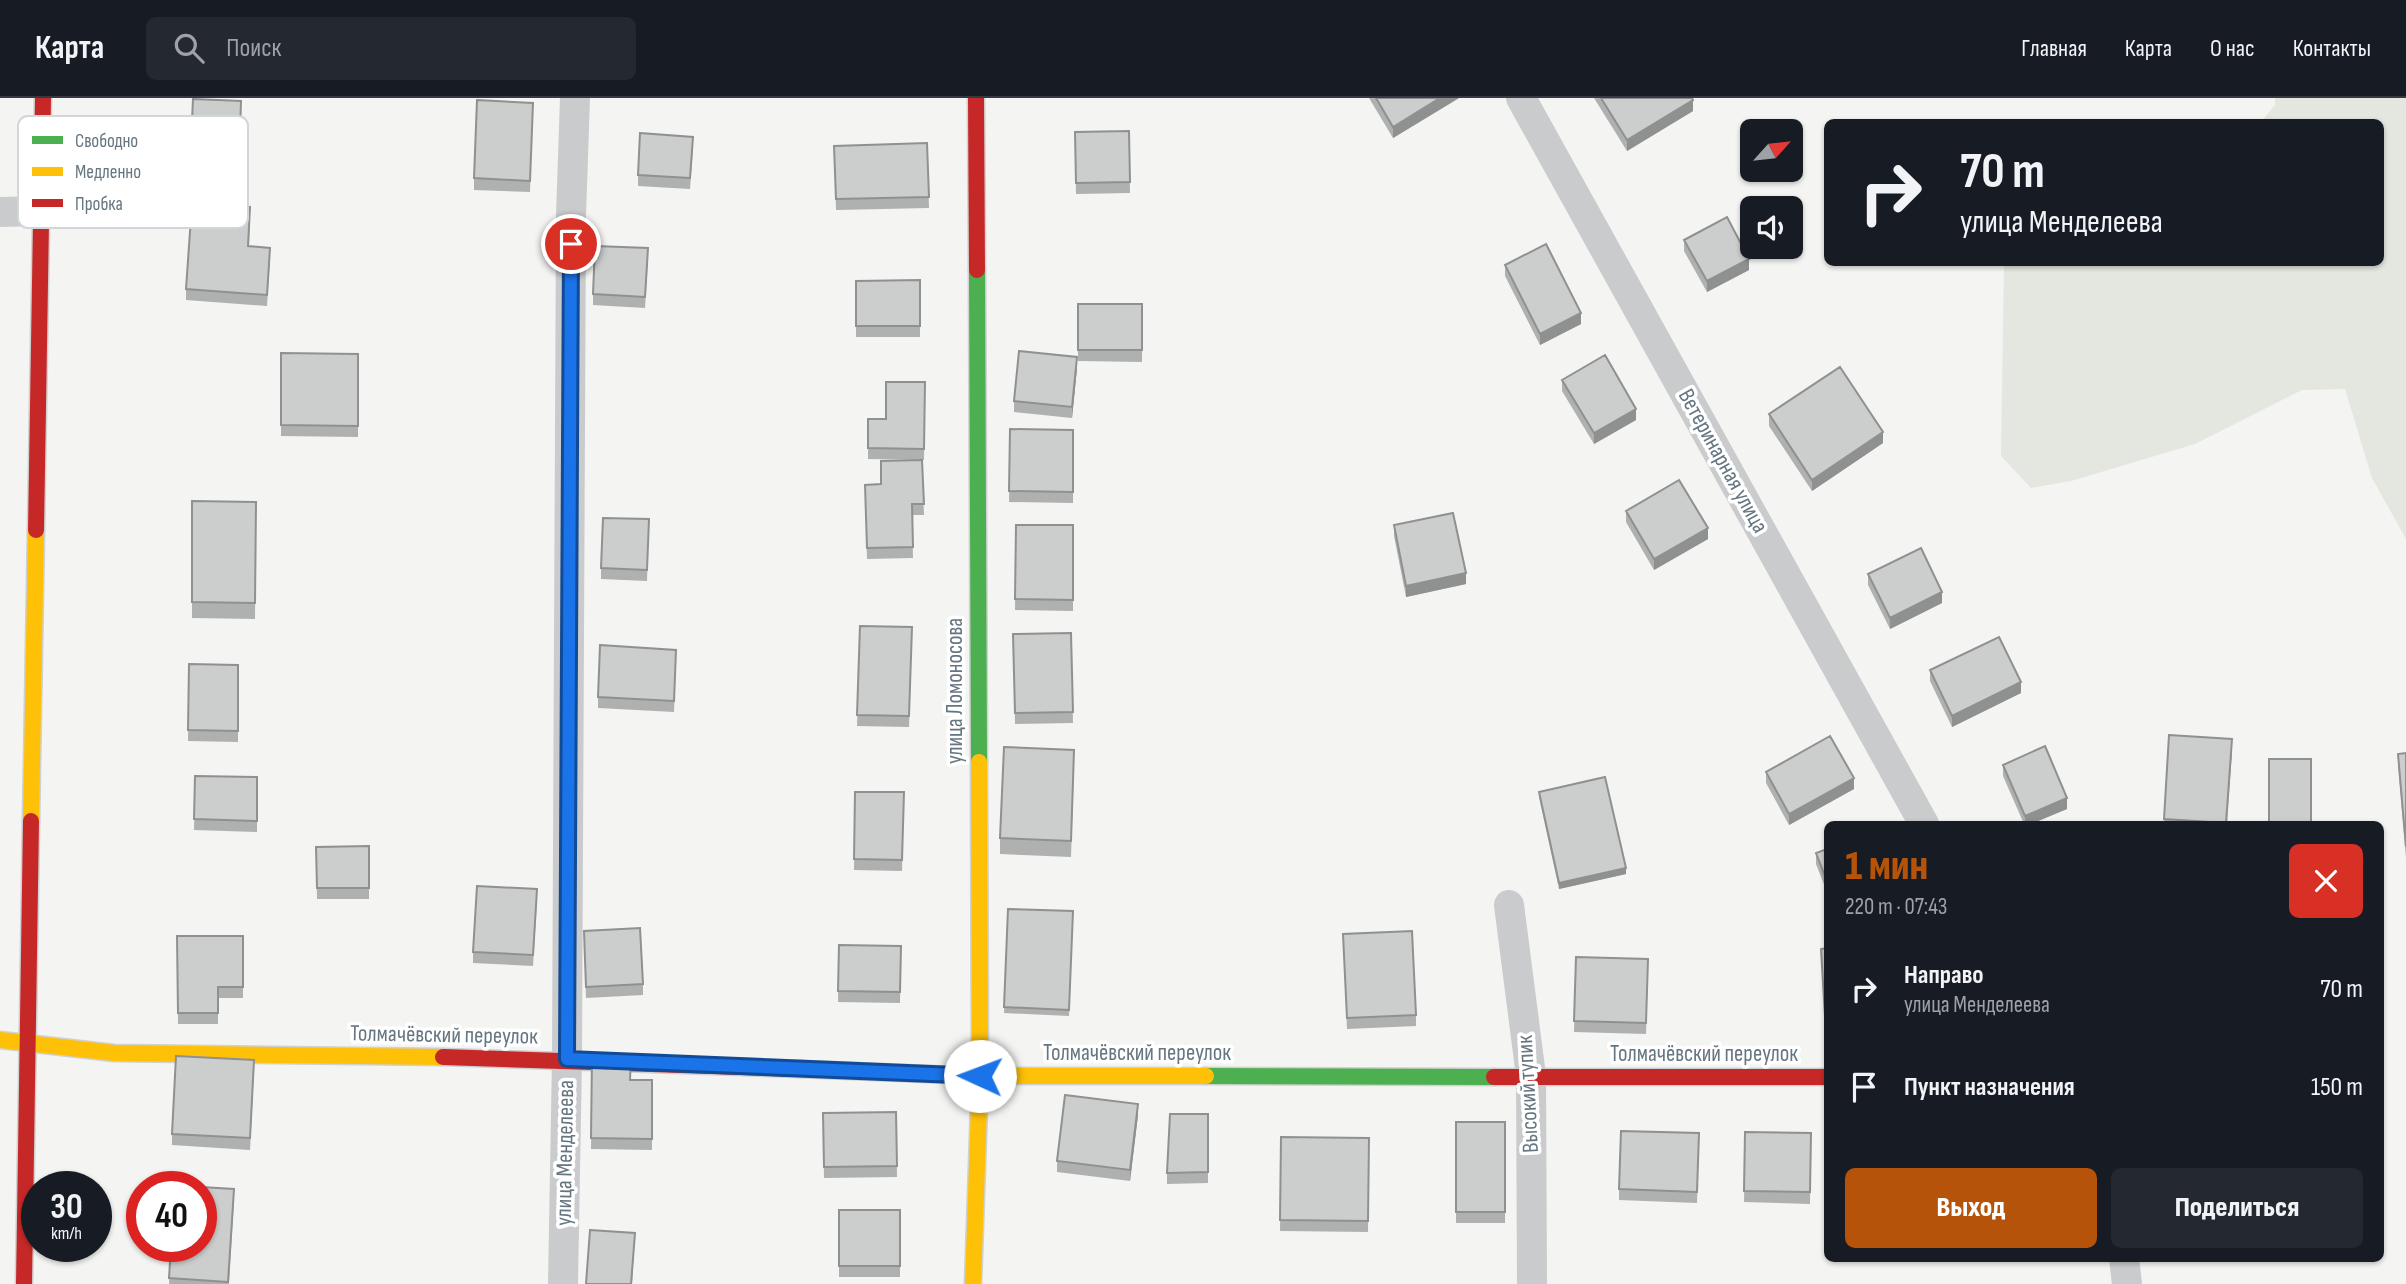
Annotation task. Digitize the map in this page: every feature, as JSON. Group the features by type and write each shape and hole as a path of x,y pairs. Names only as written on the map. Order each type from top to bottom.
{"street":[{"path":"43,98 43,116"},
{"name":"улица Менделеева","path":"563,1284 567,1059 571,230 575,98"},
{"name":"улица Ломоносова","path":"974,1284 980,1076 976,98"},
{"name":"Ветеринарная улица","path":"1521,98 1922,821"},
{"path":"0,212 18,212"},
{"path":"24,1284 41,228"},
{"name":"Высокий тупик","path":"1509,905 1531,1076 1532,1284"},
{"name":"Толмачёвский переулок","path":"0,1040 114,1054 567,1059 980,1076 1824,1077"},
{"path":"2124,1262 2127,1284"}],"shaded area":[{"path":"2275,98 2406,98 2406,539 2372,478 2345,389 2302,390 2195,444 2071,481 2031,488 2001,456 2004,266 2384,266 2384,119 2263,119 2275,105"}],"building":[{"path":"1376,98 1440,98 1393,127"},
{"path":"1601,98 1692,98 1693,100 1627,140"},
{"path":"193,99 241,101 241,116 192,116"},
{"path":"477,100 533,103 530,181 474,178"},
{"path":"1129,131 1130,182 1076,183 1075,132"},
{"path":"640,133 693,137 690,178 638,175"},
{"path":"927,143 929,197 836,199 834,146"},
{"path":"250,207 248,246 270,248 267,295 186,289 190,228 248,228"},
{"path":"1727,217 1740,242 1740,259 1749,259 1707,281 1684,240"},
{"path":"1546,244 1581,313 1540,334 1505,265"},
{"path":"595,246 648,248 645,297 593,294"},
{"path":"920,280 920,326 856,326 856,281"},
{"path":"1078,304 1142,304 1142,350 1078,350"},
{"path":"1019,351 1077,357 1072,407 1014,401"},
{"path":"281,353 358,354 358,426 281,425"},
{"path":"1605,355 1636,409 1594,433 1562,380"},
{"path":"1840,367 1883,432 1812,480 1769,414"},
{"path":"886,382 925,382 924,449 868,448 868,419 886,419"},
{"path":"1010,429 1073,430 1073,492 1009,491"},
{"path":"922,460 924,504 912,504 913,547 867,548 865,485 881,484 881,461"},
{"path":"1679,480 1708,528 1654,559 1626,511"},
{"path":"192,501 256,502 255,603 192,602"},
{"path":"1453,513 1466,573 1406,586 1394,525"},
{"path":"603,518 649,519 647,570 601,568"},
{"path":"1016,525 1073,525 1073,600 1015,599"},
{"path":"1921,548 1942,592 1890,618 1868,574"},
{"path":"860,626 912,627 909,716 857,715"},
{"path":"1071,633 1073,712 1015,713 1013,634"},
{"path":"1999,637 2021,682 1952,716 1930,670"},
{"path":"600,645 676,650 674,701 598,697"},
{"path":"189,664 238,665 238,731 188,730"},
{"path":"2169,735 2232,739 2226,821 2164,819"},
{"path":"1830,736 1854,778 1789,814 1766,772"},
{"path":"2045,746 2067,798 2025,816 2003,765"},
{"path":"1004,747 1074,750 1071,841 1000,838"},
{"path":"2406,753 2406,847 2398,754"},
{"path":"2269,759 2311,759 2311,821 2269,821"},
{"path":"195,776 257,777 257,821 194,819"},
{"path":"1605,777 1626,868 1559,883 1539,792"},
{"path":"855,792 904,792 902,860 854,859"},
{"path":"369,846 369,888 317,888 316,847"},
{"path":"1824,850 1824,873 1816,853"},
{"path":"477,886 537,889 533,955 473,952"},
{"path":"1008,909 1073,911 1069,1010 1004,1007"},
{"path":"640,928 643,984 586,987 584,931"},
{"path":"1412,931 1416,1015 1347,1018 1343,934"},
{"path":"177,936 243,936 243,987 218,987 218,1013 178,1013"},
{"path":"839,945 901,946 900,992 838,991"},
{"path":"1824,948 1824,999 1821,949"},
{"path":"1576,957 1648,959 1646,1023 1574,1021"},
{"path":"176,1056 254,1060 250,1138 172,1134"},
{"path":"592,1057 631,1057 630,1080 652,1080 652,1139 591,1138"},
{"path":"1065,1095 1138,1104 1130,1170 1057,1161"},
{"path":"896,1112 897,1166 824,1167 823,1113"},
{"path":"1170,1114 1208,1114 1208,1172 1167,1173"},
{"path":"1456,1122 1505,1122 1505,1212 1456,1212"},
{"path":"1621,1131 1699,1133 1697,1192 1619,1189"},
{"path":"1745,1132 1811,1133 1810,1192 1744,1191"},
{"path":"1281,1137 1369,1138 1368,1221 1280,1220"},
{"path":"217,1188 234,1189 228,1282 169,1278 170,1262 217,1262"},
{"path":"839,1210 900,1210 900,1266 839,1266"},
{"path":"590,1230 635,1233 631,1284 586,1284"}],"traffic: fast":[{"path":"977,270 979,762"},
{"path":"1206,1076 1494,1077"}],"traffic: slow":[{"path":"31,821 36,530"},
{"path":"973,1284 980,1076 979,762"},
{"path":"0,1040 114,1053 443,1057"},
{"path":"800,1069 980,1076 1206,1076"}],"traffic: jam":[{"path":"43,98 43,116"},
{"path":"976,98 977,270"},
{"path":"36,530 41,228"},
{"path":"24,1284 31,821"},
{"path":"443,1057 800,1069"},
{"path":"1494,1077 1824,1077"}],"route":[{"path":"571,244 567,1059 980,1076"}]}
